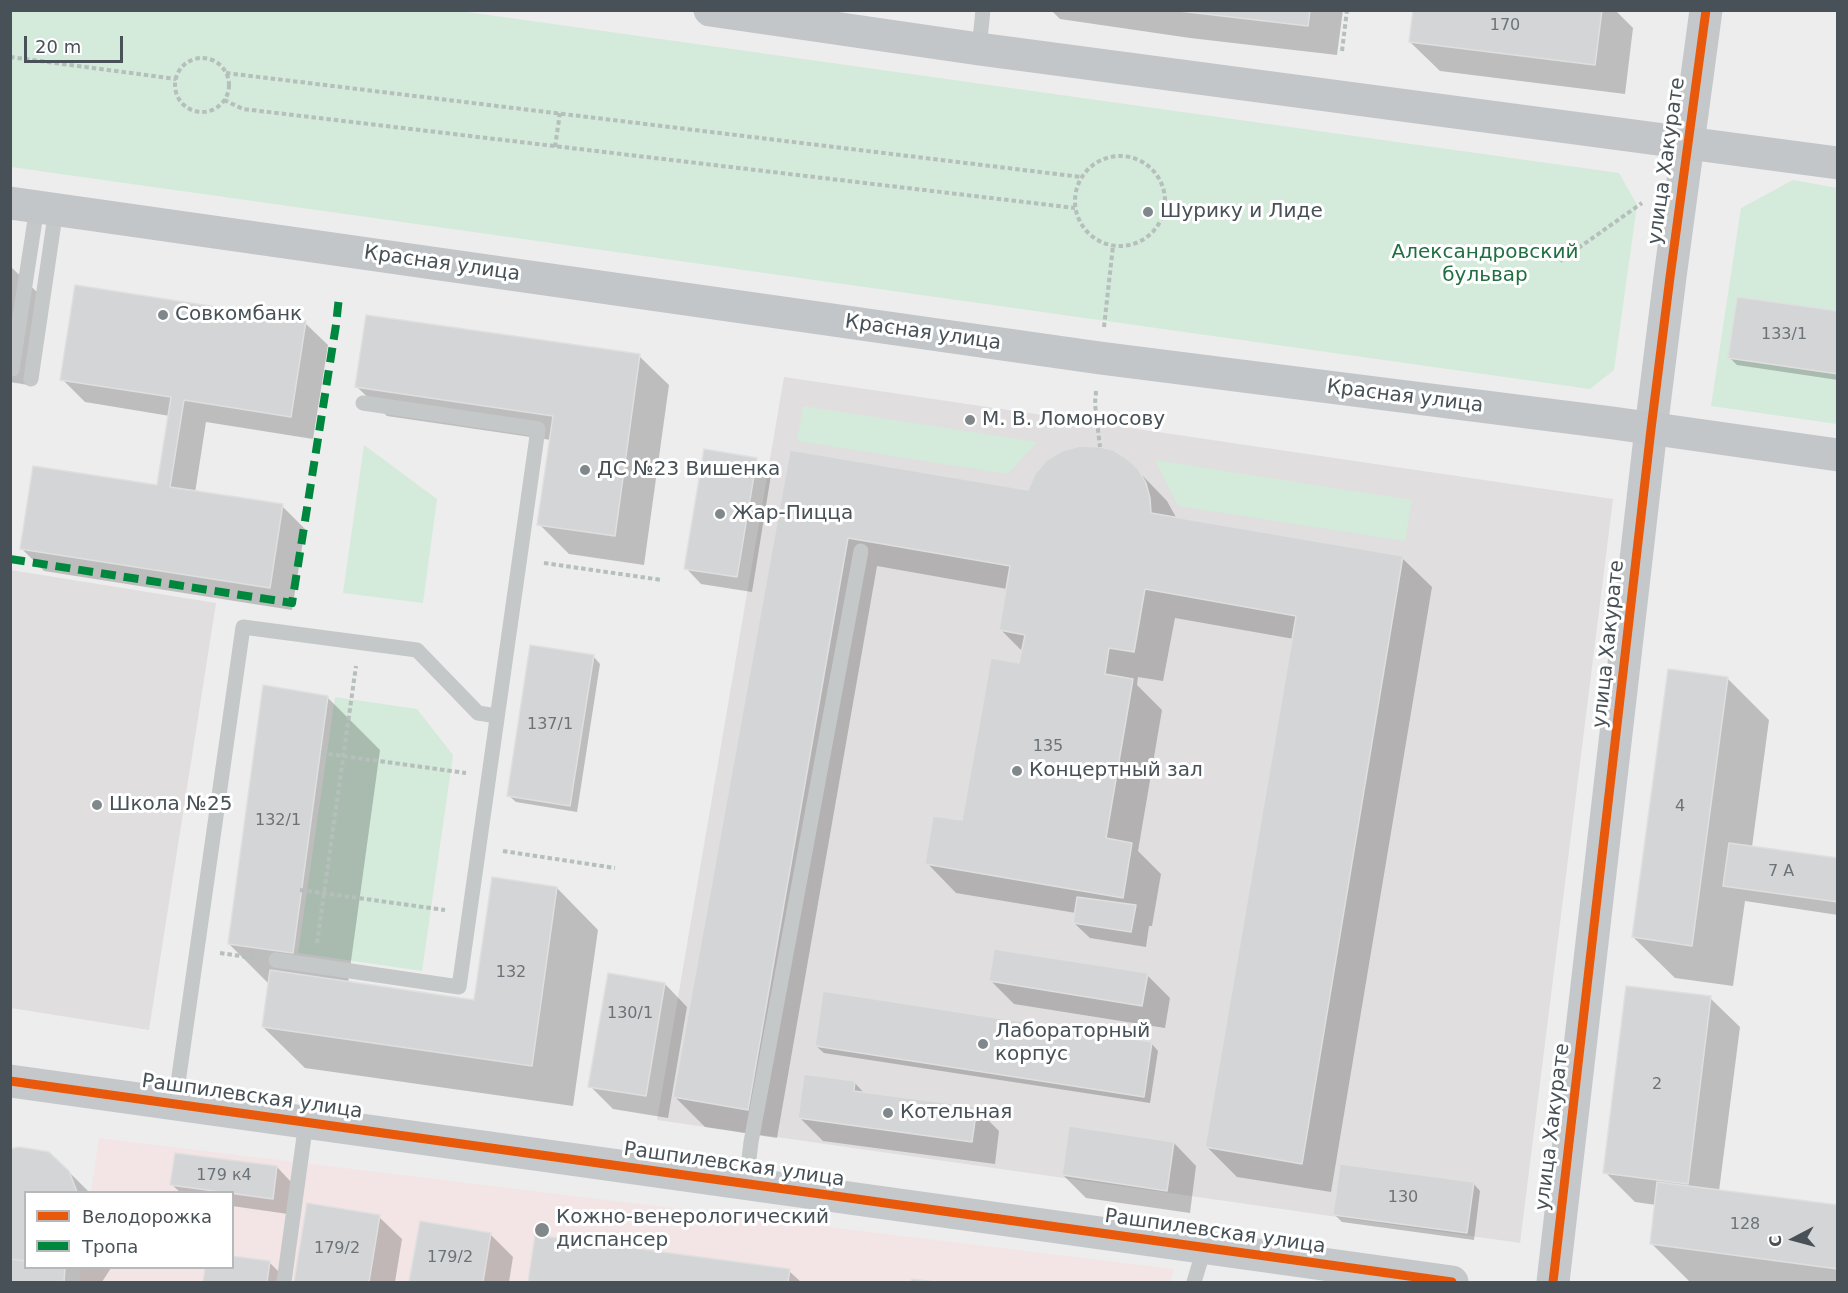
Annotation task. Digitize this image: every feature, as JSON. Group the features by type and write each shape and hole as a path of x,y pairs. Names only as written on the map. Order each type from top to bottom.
{"main road":[{"path":"710,10 979,49 1838,163"},
{"name":"Красная улица","path":"34,206 1100,358 1838,454"}],"street":[{"name":"улица Хакурате","path":"1553,1282 1651,429 1706,10"},
{"name":"Рашпилевская улица","path":"10,1081 1452,1282"}],"lane":[{"path":"979,49 983,10"},
{"path":"10,369 12,369 34,206"},
{"path":"31,379 34,206"},
{"path":"276,960 459,987 538,429 363,403"},
{"path":"746,1184 753,1130 861,551"},
{"path":"175,1104 243,627 417,650 478,713 497,716"},
{"path":"284,1282 306,1122"},
{"path":"1194,1282 1204,1249"}],"path":[{"path":"1342,51 1347,10"},
{"path":"10,57 176,79"},
{"path":"194,59 212,60 226,73 228,91 224,100 209,111 191,110 178,97 175,88 179,70 194,59"},
{"path":"226,73 1081,177"},
{"path":"224,100 243,109 1075,208"},
{"path":"555,147 560,113"},
{"path":"1127,155 1144,162 1157,174 1164,190 1165,208 1156,227 1140,241 1127,245 1113,246 1088,233 1079,222 1075,208 1075,192 1081,177 1093,164 1109,156 1127,155"},
{"path":"1560,261 1642,203"},
{"path":"519,560 662,580"},
{"path":"314,965 360,642"},
{"path":"321,753 489,776"},
{"path":"478,848 615,868"},
{"path":"300,890 469,913"},
{"path":"197,950 276,960"}],"shaded area":[{"path":"784,377 1613,499 1520,1243 657,1120"},
{"name":"Школа №25","path":"11,570 216,603 149,1030 11,1008"},
{"name":"Кожно-венерологический диспансер","path":"99,1138 1174,1269 1170,1282 79,1282 81,1269 234,1269 234,1191 91,1191"}],"green space":[{"name":"Александровский бульвар","path":"11,11 460,11 1619,173 1637,205 1614,370 1590,389 11,167"},
{"path":"1793,180 1837,188 1837,424 1711,406 1741,208"},
{"path":"803,406 1037,442 1008,474 797,441"},
{"path":"364,445 437,499 423,603 343,593"},
{"path":"1155,460 1412,500 1405,541 1178,506"},
{"path":"335,697 417,709 453,755 422,971 298,953"}],"building":[{"path":"1171,10 1310,10 1308,26"},
{"path":"1413,10 1602,10 1595,65 1409,42"},
{"path":"75,285 306,321 291,417 184,400 170,487 283,504 270,588 20,549 33,466 157,485 171,397 60,380"},
{"path":"1737,297 1838,311 1838,374 1728,358"},
{"name":"ДС №23 Вишенка","path":"366,315 640,354 615,536 537,525 553,416 355,387"},
{"path":"1080,446 1113,450 1138,469 1146,483 1151,513 1403,556 1302,1164 1205,1147 1296,616 1145,589 1134,652 1109,648 1105,674 1133,679 1106,838 1132,843 1123,898 925,864 933,816 962,820 991,658 1019,663 1025,635 999,630 1010,566 848,538 748,1110 673,1097 790,450 1028,490 1035,474 1047,460 1062,451"},
{"name":"Жар-Пицца","path":"704,449 757,458 737,577 684,569"},
{"path":"530,645 594,655 570,806 507,796"},
{"path":"1668,669 1728,677 1692,946 1632,937"},
{"path":"263,685 328,696 293,953 228,944"},
{"path":"1729,843 1838,858 1838,902 1723,886"},
{"path":"492,877 557,887 532,1066 262,1027 270,970 474,1000"},
{"path":"1077,897 1136,905 1131,932 1073,923"},
{"path":"994,949 1148,973 1142,1006 989,981"},
{"path":"608,973 665,983 646,1096 588,1087"},
{"path":"1626,986 1711,996 1688,1184 1603,1173"},
{"name":"Лабораторный корпус","path":"823,991 1152,1042 1144,1097 815,1046"},
{"name":"Котельная","path":"804,1074 855,1081 854,1091 977,1107 972,1142 798,1118"},
{"path":"1069,1126 1174,1142 1167,1191 1062,1175"},
{"path":"19,1147 49,1152 69,1171 77,1191 24,1191 24,1261 10,1259 10,1149"},
{"path":"175,1153 277,1166 273,1199 234,1194 234,1191 214,1191 170,1185"},
{"path":"1340,1164 1474,1182 1467,1233 1333,1215"},
{"path":"1657,1182 1838,1205 1838,1269 1650,1244"},
{"path":"307,1203 380,1215 369,1282 294,1282"},
{"path":"420,1221 491,1233 483,1282 409,1282"},
{"path":"535,1235 790,1269 788,1282 528,1282"},
{"path":"234,1256 270,1261 267,1282 203,1282 205,1269 234,1269"},
{"path":"10,1259 24,1261 24,1269 65,1269 64,1282 10,1282"},
{"path":"912,1279 935,1282 911,1282"}],"marked path":[{"path":"10,559 292,603 339,297"}],"cycle path":[{"path":"1553,1282 1651,429 1706,10"},
{"path":"10,1081 1452,1282"}],"place":[{"name":"Шурику и Лиде","path":"1148,212"},
{"name":"Совкомбанк","path":"163,315"},
{"name":"М. В. Ломоносову","path":"970,420"},
{"name":"ДС №23 Вишенка","path":"585,470"},
{"name":"Жар-Пицца","path":"720,514"},
{"name":"Концертный зал","path":"1017,771"},
{"name":"Школа №25","path":"97,805"},
{"name":"Лабораторный корпус","path":"983,1044"},
{"name":"Котельная","path":"888,1113"},
{"name":"Кожно-венерологический диспансер","path":"542,1230"}]}
